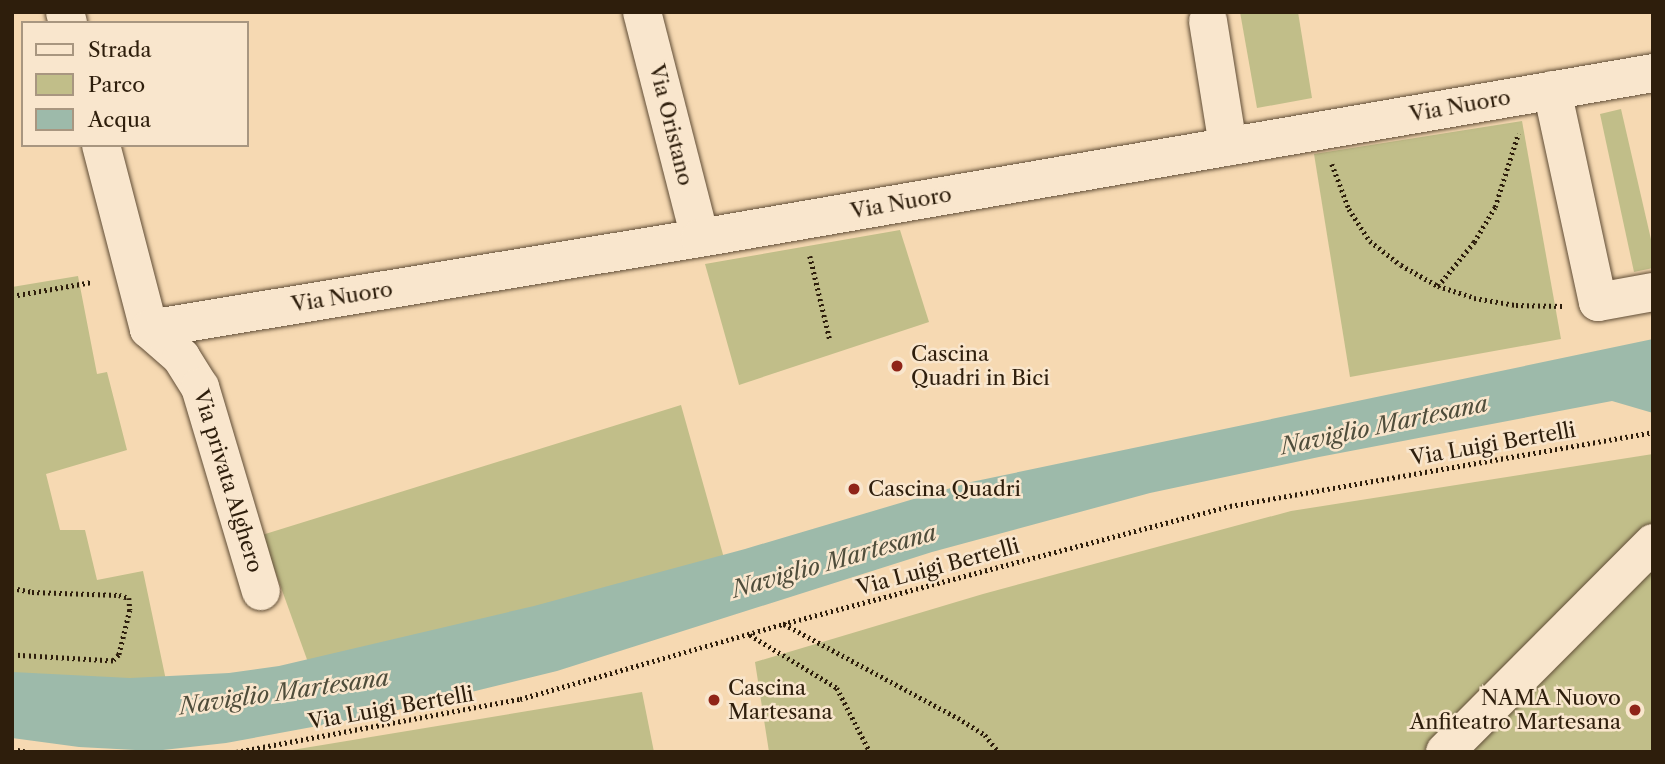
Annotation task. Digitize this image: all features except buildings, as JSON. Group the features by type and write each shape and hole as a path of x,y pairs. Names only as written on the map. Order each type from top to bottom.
{"street":[{"name":"Via Oristano","path":"642,12 700,238"},
{"path":"1208,21 1228,146"},
{"name":"Via Nuoro","path":"149,330 700,238 1653,73"},
{"path":"1552,90 1598,302 1653,292"},
{"path":"102,147 149,330"},
{"name":"Via privata Alghero","path":"149,330 181,357 200,387 261,591"},
{"path":"1445,752 1653,543"}],"path":[{"path":"1438,286 1474,242 1495,207 1522,121"},
{"path":"1323,130 1335,175 1349,209 1370,241 1401,265 1438,286 1474,298 1516,305 1598,302"},
{"path":"810,255 830,340"},
{"path":"12,296 92,282"},
{"name":"Via Luigi Bertelli","path":"236,752 520,699 783,624 1230,506 1653,432"},
{"path":"12,588 32,592 120,594 129,598 130,610 119,655 113,661 12,655"},
{"path":"783,624 958,718 985,735 999,752"},
{"path":"749,634 838,688 870,752"},
{"path":"12,749 29,752"}],"green space":[{"path":"1240,12 1298,12 1312,98 1257,108"},
{"path":"1621,109 1653,248 1653,268 1634,272 1600,114"},
{"path":"1522,121 1561,339 1350,377 1314,154"},
{"path":"900,230 929,322 739,385 705,264"},
{"path":"78,276 97,374 107,372 127,450 46,474 60,530 85,530 97,580 143,571 167,685 12,676 12,287"},
{"path":"681,405 724,558 309,665 262,535"},
{"path":"1653,454 1653,752 769,752 755,662 983,594 1291,511"},
{"path":"642,692 654,752 280,752"}],"water":[{"name":"Naviglio Martesana","path":"1653,339 1653,413 1612,401 1319,457 1150,493 932,552 557,671 377,715 226,743 154,751 79,747 12,738 12,672 130,678 229,673 279,666 534,606 745,549 971,482"}],"place":[{"name":"Cascina Quadri in Bici","path":"897,366"},
{"name":"Cascina Quadri","path":"854,489"},
{"name":"Cascina Martesana","path":"714,700"},
{"name":"NAMA Nuovo Anfiteatro Martesana","path":"1635,710"}]}
